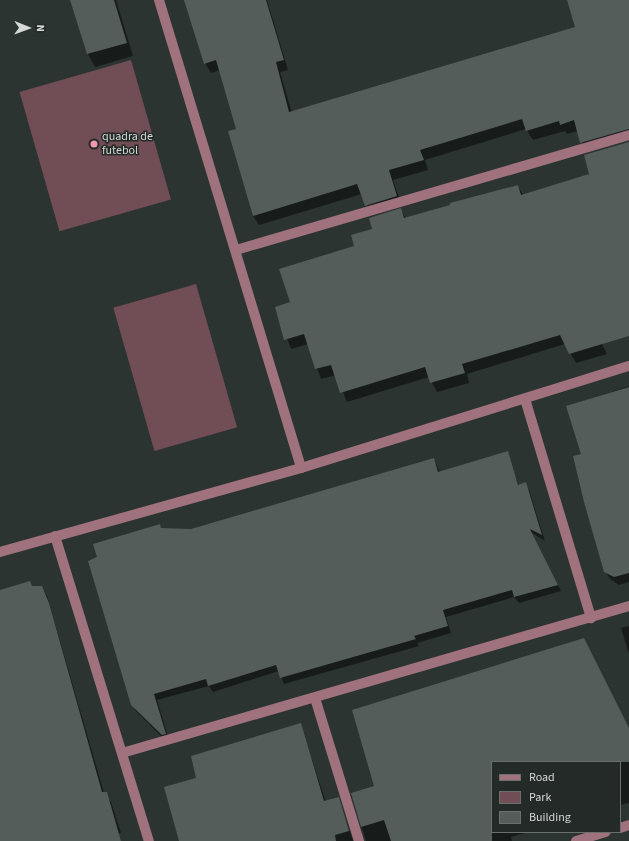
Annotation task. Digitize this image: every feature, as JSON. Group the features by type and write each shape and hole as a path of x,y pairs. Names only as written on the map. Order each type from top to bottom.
{"street":[{"path":"158,0 236,250 301,468"},
{"path":"236,250 629,135"},
{"path":"0,552 301,468 629,366"},
{"path":"525,399 591,618"},
{"path":"55,536 148,841"},
{"path":"122,753 629,606"},
{"path":"315,698 359,841"},
{"path":"576,841 603,833"}],"green space":[{"name":"quadra de futebol","path":"131,60 171,199 59,231 19,92"},
{"path":"196,284 237,427 154,451 113,308"}],"building":[{"path":"70,0 114,0 127,43 87,54"},
{"path":"184,0 266,0 284,60 276,62 289,112 575,27 567,0 629,0 629,129 580,143 574,120 560,125 559,121 526,131 522,119 420,150 424,160 389,170 397,196 365,206 357,184 253,216 228,131 236,129 216,60 204,64"},
{"path":"629,142 629,336 569,354 560,335 462,364 465,373 430,383 425,367 340,393 331,365 315,369 304,334 284,340 275,307 290,302 279,269 354,246 351,235 372,229 369,218 401,208 404,218 450,205 450,203 518,185 521,195 589,174 584,155"},
{"path":"629,387 629,573 614,577 604,572 584,502 573,456 581,454 566,406"},
{"path":"508,451 518,485 526,482 542,535 530,529 558,585 514,597 512,590 443,610 448,626 414,636 416,639 280,678 276,665 208,686 206,679 154,694 166,734 162,735 131,705 88,561 97,557 93,544 160,524 161,528 191,529 434,458 438,472"},
{"path":"30,581 32,586 42,586 49,603 102,792 107,792 121,841 0,841 0,590"},
{"path":"584,638 629,728 629,762 491,761 492,841 391,841 384,820 361,827 351,793 374,786 352,710"},
{"path":"301,723 324,801 339,797 349,831 335,835 336,841 179,841 164,787 196,778 191,756"}],"place":[{"name":"quadra de futebol","path":"94,144"}]}
